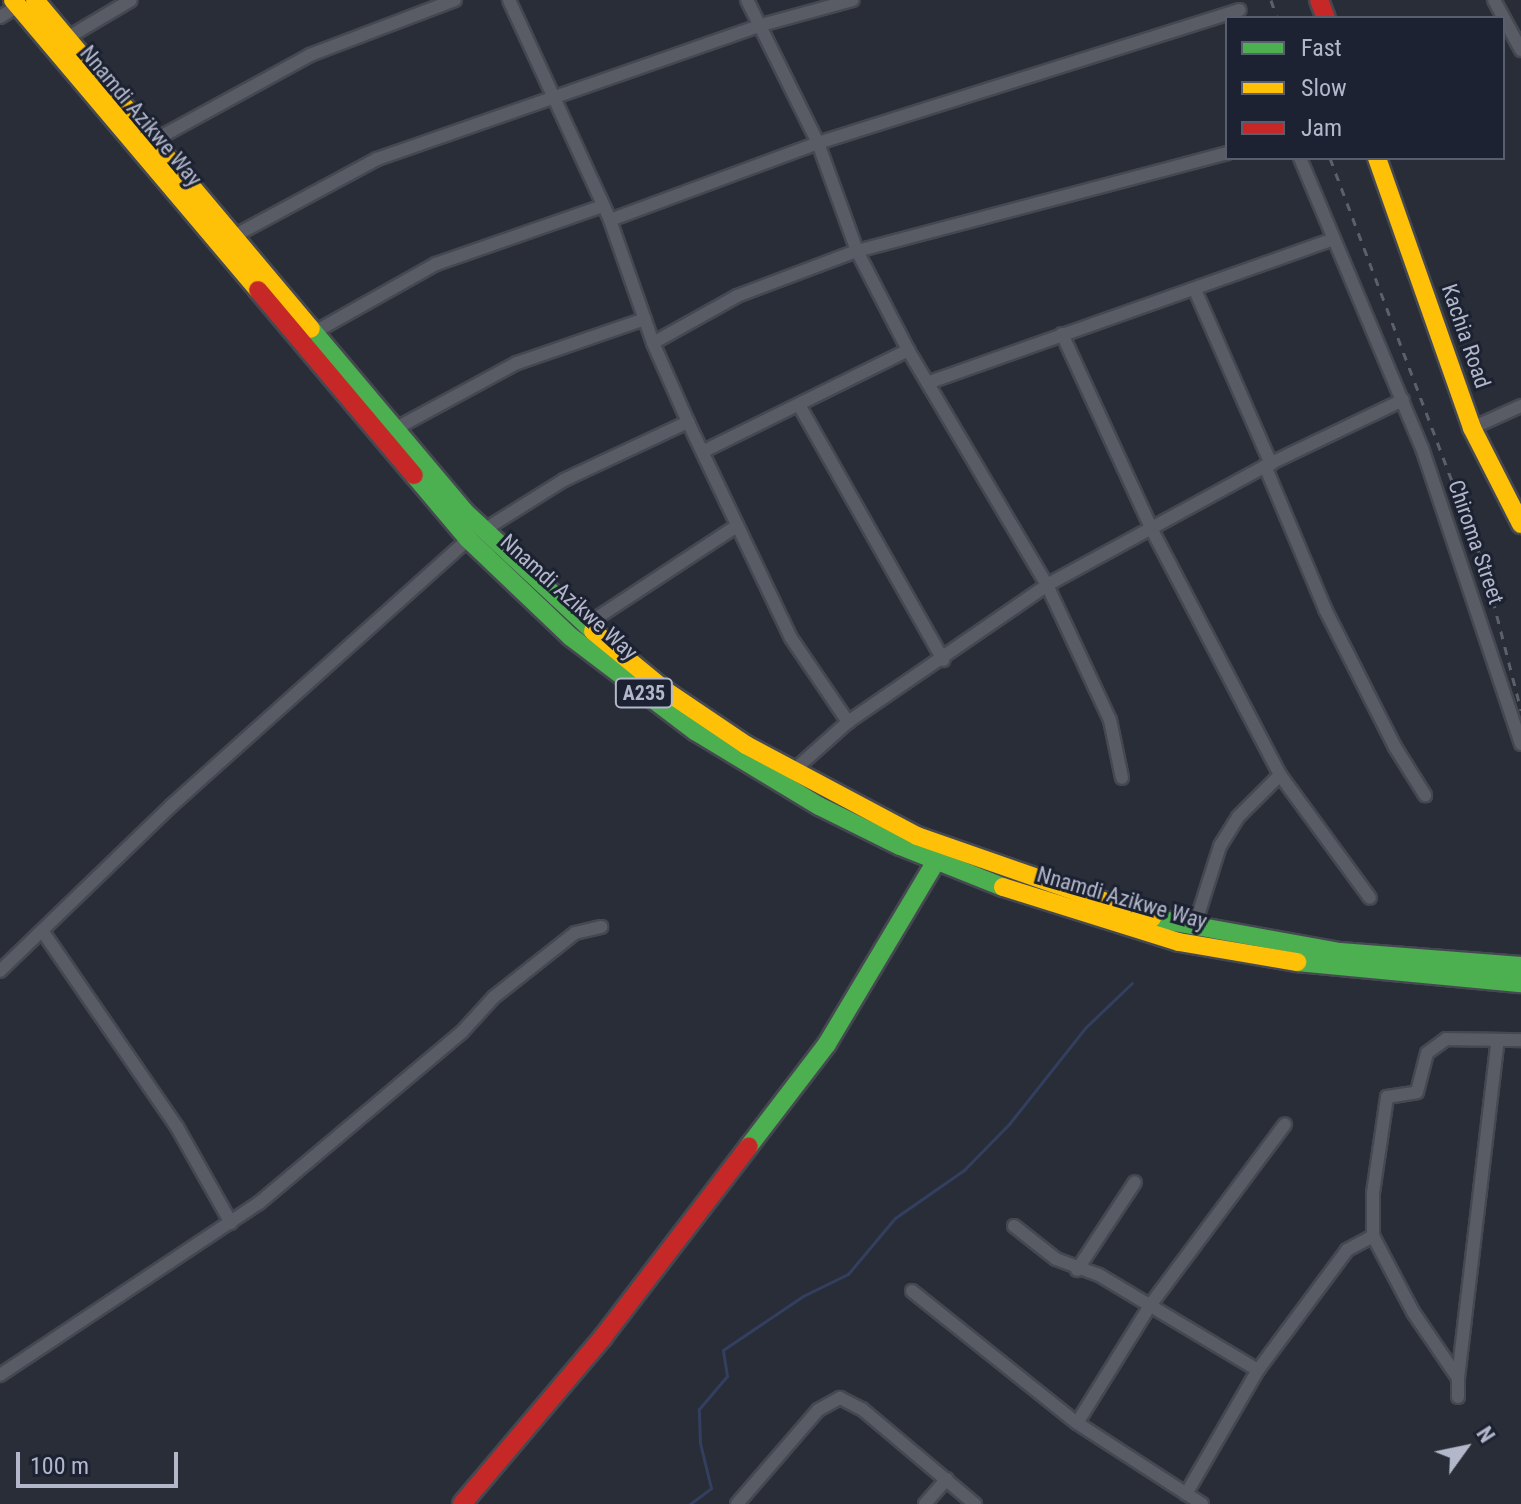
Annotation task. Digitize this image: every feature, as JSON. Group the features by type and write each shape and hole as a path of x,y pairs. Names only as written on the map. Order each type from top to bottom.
{"main road":[{"name":"Nnamdi Azikwe Way","path":"22,2 67,38 234,236 476,535 666,691 792,772 917,836 1009,873 1194,928 1340,952 1521,966"},
{"name":"Nnamdi Azikwe Way","path":"22,2 476,535 571,637 695,731 819,806 936,861 1046,904 1179,942 1336,968 1521,983"},
{"name":"Kachia Road","path":"1378,160 1472,428 1521,524"},
{"path":"462,1504 593,1349 827,1044 936,861"}],"street":[{"path":"67,38 131,0"},
{"path":"153,141 310,55 455,0"},
{"path":"509,0 557,94 610,220 653,343 688,422 791,638 848,722"},
{"path":"747,0 818,143 857,251 908,350 930,382 1047,585 1110,720 1122,778"},
{"path":"234,236 377,159 758,26 853,0"},
{"path":"0,17 22,2"},
{"path":"610,220 818,143 1238,9"},
{"path":"1505,20 1521,50"},
{"path":"653,343 737,296 857,251 1225,154"},
{"name":"Chiroma Street","path":"1301,160 1403,400 1521,744"},
{"path":"313,333 436,264 603,206"},
{"path":"930,382 1333,239"},
{"path":"1195,290 1325,609 1395,747 1425,795"},
{"path":"393,430 517,363 645,319"},
{"path":"1062,334 1152,530 1280,775 1370,898"},
{"path":"704,451 908,350"},
{"path":"792,772 848,722 943,660 1047,585 1268,465 1403,400"},
{"path":"799,405 943,660"},
{"path":"1472,428 1521,406"},
{"path":"0,971 172,805 476,535 564,480 688,422"},
{"path":"586,625 737,526"},
{"path":"1194,928 1220,846 1254,797 1280,775"},
{"path":"0,1375 231,1223 462,1032 494,997 575,933 601,927"},
{"path":"43,932 177,1127 231,1223"},
{"path":"1458,1397 1498,1040"},
{"path":"1458,1378 1413,1312 1373,1236 1374,1180 1387,1097 1417,1092 1427,1053 1436,1044 1521,1040"},
{"path":"1077,1423 1151,1304 1285,1124"},
{"path":"1077,1270 1135,1182"},
{"path":"1014,1226 1077,1270 1099,1275 1258,1370"},
{"path":"1186,1494 1258,1370 1347,1250 1373,1236"},
{"path":"912,1291 1077,1423 1202,1504"},
{"path":"737,1504 818,1410 840,1398 862,1409 975,1504"},
{"path":"925,1504 947,1479"}],"waterway":[{"path":"690,1504 711,1488 700,1443 699,1409 727,1376 723,1350 803,1296 848,1274 895,1218 964,1170 1009,1124 1085,1028 1132,983"}],"railway":[{"path":"1271,0 1276,16"},
{"path":"1331,160 1485,569 1521,710"}],"traffic: fast":[{"path":"311,329 464,511 593,631"},
{"path":"414,475 468,539 571,637 695,731 819,806 900,846 1003,887"},
{"path":"749,1146 827,1044 936,861"},
{"path":"1152,918 1340,952 1521,966"},
{"path":"1297,962 1521,983"}],"traffic: slow":[{"path":"13,0 258,290"},
{"path":"35,0 311,329"},
{"path":"1378,160 1472,428 1521,524"},
{"path":"593,631 666,691 746,745 917,836 1152,918"},
{"path":"1003,887 1179,942 1297,962"}],"traffic: jam":[{"path":"1319,0 1325,16"},
{"path":"258,290 414,475"},
{"path":"462,1504 603,1337 749,1146"}]}
